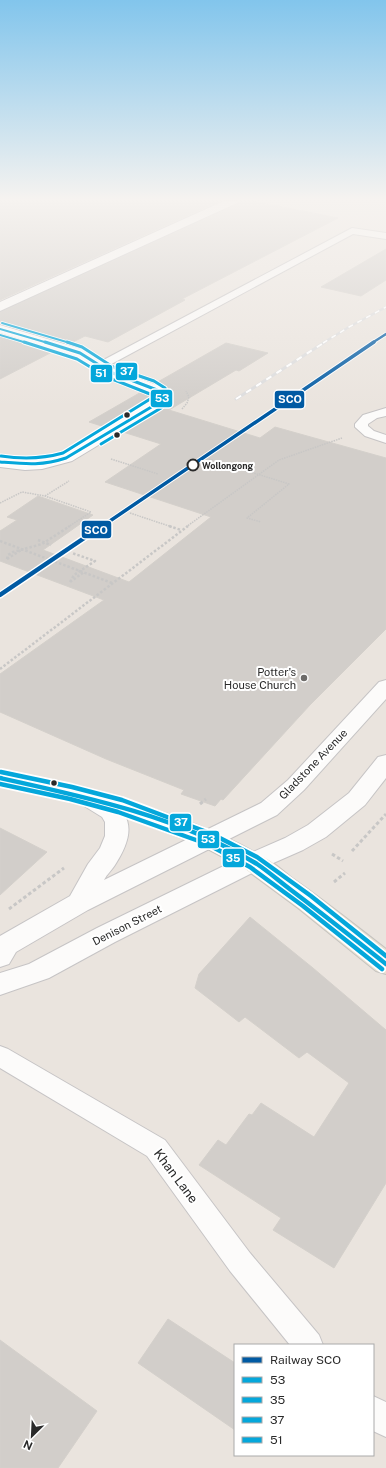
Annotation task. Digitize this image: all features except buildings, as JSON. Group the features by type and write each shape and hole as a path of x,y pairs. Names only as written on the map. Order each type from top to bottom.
{"main road":[{"path":"0,778 89,798 134,811 208,839 253,862 306,901 386,964"}],"street":[{"path":"0,307 82,270"},
{"path":"0,329 80,353 118,376 157,390 160,392 162,398 154,406 66,458 47,464 6,463"},
{"name":"Gladstone Avenue","path":"208,839 269,809 296,785 386,686"},
{"path":"253,862 294,844 336,816 357,799 386,762"},
{"path":"80,903 96,870 106,860 117,836 117,822 110,811 89,798"},
{"path":"0,957 7,945 80,903 208,839"},
{"name":"Denison Street","path":"0,984 38,971 106,935 253,862"}],"lane":[{"path":"100,366 281,270"},
{"path":"386,412 370,416 363,421 362,425 363,430 366,432 386,439"},
{"name":"Khan Lane","path":"0,1056 156,1148 240,1262 308,1344"},
{"path":"374,1412 386,1422"}],"path":[{"path":"0,669 258,474 279,460 344,436"},
{"path":"80,449 158,474"},
{"path":"209,459 289,484 247,518 261,522"},
{"path":"0,503 22,492 45,496 91,512 44,543 13,552 8,555 7,558 21,550"},
{"path":"130,513 182,530"},
{"path":"38,540 51,545"},
{"path":"0,542 112,583"},
{"path":"72,553 95,561 74,575 70,582 84,572"},
{"path":"200,804 206,799"},
{"path":"352,851 386,814"},
{"path":"332,854 343,861"},
{"path":"5,912 66,867"},
{"path":"334,882 345,873"}],"railway":[{"path":"323,343 386,307"},
{"path":"236,399 325,342"}],"rail line":[{"name":"SCO","path":"0,595 386,334"}],"transit line":[{"name":"37","path":"2,323 82,347 113,367 154,381 165,388 168,399 161,408 101,444"},
{"name":"53","path":"0,329 80,353 110,372 157,390 160,392 162,398 153,406 66,458 50,463 33,465 0,462"},
{"name":"51","path":"0,335 77,359 107,377 155,396 63,453 48,457 33,458 1,456"},
{"name":"37","path":"1,772 72,787 122,800 212,834 257,857 311,896 386,956"},
{"name":"53","path":"0,778 65,792 129,810 161,820 222,846 265,870 386,964"},
{"name":"35","path":"0,784 70,799 118,812 207,844 250,867 303,906 382,969"}],"place":[{"name":"Wollongong","path":"193,465"},
{"name":"Potter's House Church","path":"304,678"}]}
